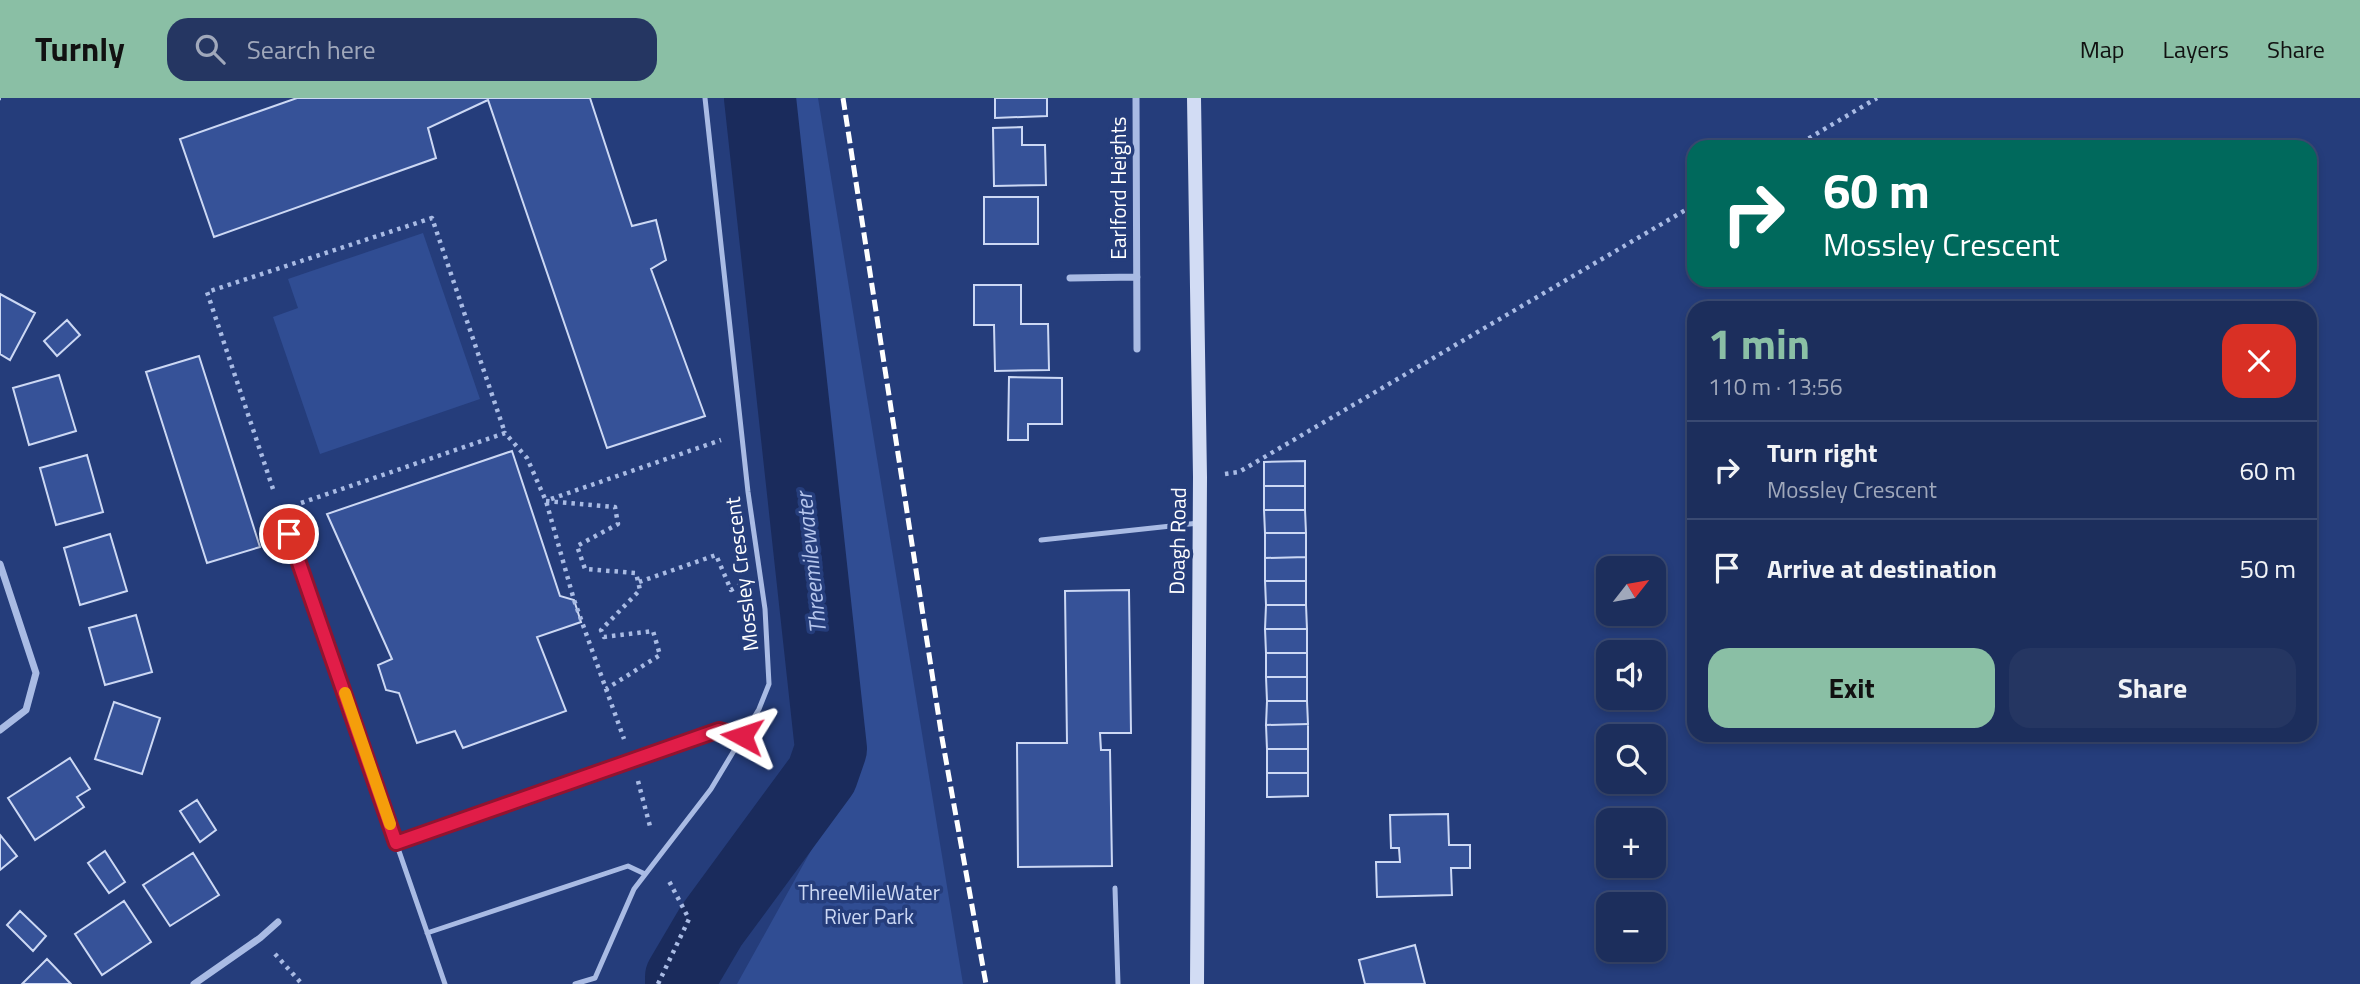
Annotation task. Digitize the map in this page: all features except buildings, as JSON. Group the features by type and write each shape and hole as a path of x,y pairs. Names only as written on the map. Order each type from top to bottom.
{"main road":[{"name":"Doagh Road","path":"1194,98 1200,477 1197,984"}],"street":[{"name":"Earlford Heights","path":"1136,98 1137,349"},
{"name":"Earlford Heights","path":"1070,278 1137,277"},
{"path":"0,564 36,673 26,710 0,730"},
{"path":"194,984 260,938 278,922"}],"lane":[{"name":"Mossley Crescent","path":"575,984 595,978 634,889 711,789 759,709 769,684 765,609 748,492 705,98"},
{"path":"281,510 445,984"},
{"path":"1041,540 1199,523"},
{"path":"396,843 719,730 742,736"},
{"path":"427,933 628,866 645,874"},
{"path":"1115,888 1118,984"}],"path":[{"path":"1806,140 1877,98"},
{"path":"1200,477 1240,472 1687,209"},
{"path":"506,433 281,510 207,292 432,218 506,433 527,458 546,501 573,600 606,689 660,655 653,631 604,637 601,631 640,590 636,573 585,569 577,546 618,524 615,507 546,501"},
{"path":"546,501 733,436"},
{"path":"638,582 716,555 731,590 760,576"},
{"path":"658,984 689,919 684,910"},
{"path":"260,938 302,984"}],"green space":[{"name":"ThreeMileWater River Park","path":"746,98 818,98 963,984 737,984 854,773"},
{"path":"423,233 480,399 320,454 273,317 298,308 288,279"}],"waterway":[{"name":"Threemilewater","path":"681,984 681,977 711,926 822,775 831,749 760,98"}],"railway":[{"path":"843,98 942,738 986,984"}],"slow traffic":[{"path":"345,693 390,824"}],"route":[{"path":"289,534 396,843 719,730 742,736"}]}
